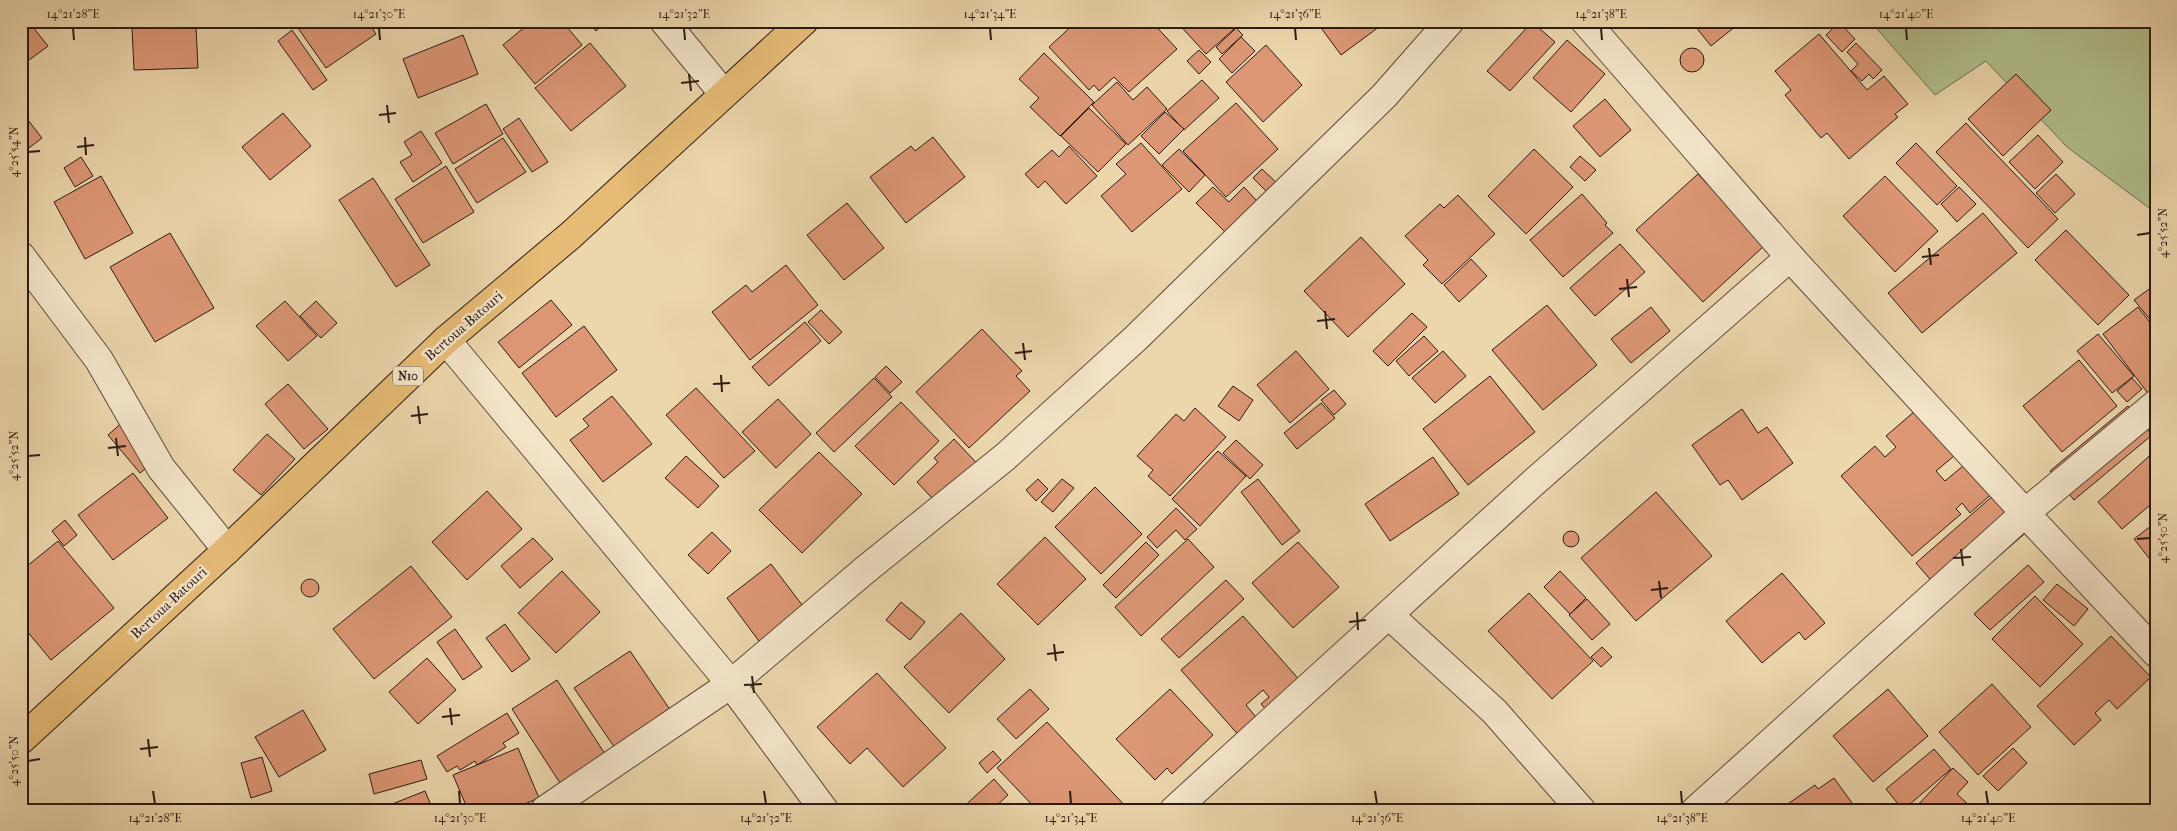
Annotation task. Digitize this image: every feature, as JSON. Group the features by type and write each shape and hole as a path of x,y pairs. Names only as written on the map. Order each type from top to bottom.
{"highway":[{"name":"Bertoua-Batouri","path":"21,740 227,550 446,340 571,235 804,21"}],"street":[{"path":"664,21 724,93"},
{"path":"545,810 731,684 865,570 1005,457 1136,338 1384,96 1450,21"},
{"path":"1585,21 1790,257 2156,653"},
{"path":"21,256 99,360 161,468 227,550"},
{"path":"1174,810 1533,483 1790,257"},
{"path":"446,340 731,684 824,810"},
{"path":"1696,810 2025,513 2156,404"},
{"path":"1389,615 1494,710 1581,810"}],"green space":[{"path":"1870,21 2156,21 2156,213 2067,147 1986,61 1935,95"}],"building":[{"path":"21,21 28,21 48,46 21,66"},
{"path":"293,21 368,21 376,34 326,68"},
{"path":"532,21 562,21 582,45 535,84 503,45"},
{"path":"587,21 607,21 596,31"},
{"path":"1031,21 1047,21 1038,29"},
{"path":"1077,21 1151,21 1177,49 1129,92 1114,77 1099,91 1094,85 1089,90 1049,47"},
{"path":"1176,21 1243,21 1206,54"},
{"path":"1316,21 1374,21 1379,27 1341,55"},
{"path":"1691,21 1742,21 1711,46"},
{"path":"1532,22 1555,42 1510,91 1487,71"},
{"path":"1839,22 1855,39 1842,52 1826,35"},
{"path":"196,26 198,68 134,70 132,28"},
{"path":"1236,28 1243,35 1222,54 1216,47"},
{"path":"292,30 327,80 313,90 278,41"},
{"path":"1819,34 1867,90 1884,76 1908,104 1895,114 1898,117 1849,159 1827,133 1821,138 1785,95 1791,90 1775,71"},
{"path":"463,35 478,74 418,98 403,59"},
{"path":"1241,37 1255,51 1232,73 1219,59"},
{"path":"1567,40 1605,74 1571,112 1533,78"},
{"path":"590,43 626,86 571,131 535,88"},
{"path":"1856,43 1882,70 1873,79 1869,74 1862,81 1851,71 1858,64 1847,52"},
{"path":"1266,45 1302,85 1263,122 1226,82"},
{"path":"1687,48 1697,48 1704,55 1704,65 1697,72 1687,72 1680,65 1680,55"},
{"path":"1199,50 1211,62 1199,74 1187,61"},
{"path":"1044,53 1094,102 1060,136 1030,107 1039,98 1019,79"},
{"path":"2016,74 2051,110 2003,156 1968,119"},
{"path":"1202,80 1219,98 1184,130 1167,111"},
{"path":"1117,82 1133,100 1147,87 1167,109 1128,145 1092,105"},
{"path":"1605,99 1631,130 1600,157 1573,126"},
{"path":"1236,103 1278,149 1226,197 1183,151"},
{"path":"486,104 503,134 453,164 435,133"},
{"path":"1089,108 1126,144 1098,172 1061,136"},
{"path":"21,111 42,138 21,154"},
{"path":"1165,112 1184,129 1159,154 1141,136"},
{"path":"283,113 311,146 270,180 242,147"},
{"path":"519,118 548,162 532,172 503,129"},
{"path":"1966,123 2058,219 2028,248 1936,152"},
{"path":"421,131 442,163 413,182 400,162 412,155 404,142"},
{"path":"2038,135 2063,162 2035,189 2009,162"},
{"path":"933,137 965,177 906,223 870,177 911,146 915,151"},
{"path":"503,138 526,172 477,203 455,169"},
{"path":"1141,143 1182,189 1132,232 1101,196 1126,174 1116,164"},
{"path":"1916,143 1957,186 1937,205 1896,163"},
{"path":"1069,146 1097,176 1066,204 1045,181 1038,188 1025,174 1052,150 1059,157"},
{"path":"1179,149 1205,175 1189,192 1162,165"},
{"path":"1534,149 1573,187 1526,234 1488,196"},
{"path":"1580,156 1596,170 1585,181 1570,167"},
{"path":"81,157 93,176 75,187 64,168"},
{"path":"446,166 474,212 423,243 395,199"},
{"path":"1262,169 1280,186 1270,195 1253,178"},
{"path":"1698,174 1764,246 1703,302 1636,230"},
{"path":"2056,174 2075,194 2055,213 2036,193"},
{"path":"101,176 133,233 85,259 54,202"},
{"path":"1885,176 1938,231 1895,272 1843,216"},
{"path":"373,178 430,265 396,287 339,200"},
{"path":"1213,187 1229,202 1244,187 1265,210 1233,240 1196,203"},
{"path":"1959,187 1976,204 1957,222 1941,204"},
{"path":"1582,194 1607,223 1605,225 1613,233 1563,277 1530,240"},
{"path":"1458,195 1495,234 1442,284 1423,265 1428,260 1405,236 1440,204 1444,208"},
{"path":"847,203 884,248 844,280 807,235"},
{"path":"1983,213 2017,253 1922,333 1888,293"},
{"path":"2066,230 2129,295 2098,325 2035,260"},
{"path":"170,233 214,308 155,342 110,267"},
{"path":"1361,237 1405,284 1348,337 1304,291"},
{"path":"1620,244 1645,272 1595,316 1570,288"},
{"path":"1471,259 1487,276 1459,302 1444,285"},
{"path":"786,265 818,305 750,360 712,312 746,285 752,292"},
{"path":"2156,284 2156,321 2153,323 2134,300"},
{"path":"551,300 572,325 519,368 498,342"},
{"path":"285,301 317,336 288,361 256,326"},
{"path":"316,301 337,323 321,338 300,316"},
{"path":"1547,305 1597,365 1543,410 1492,350"},
{"path":"1651,307 1670,331 1631,363 1611,339"},
{"path":"2138,307 2156,330 2156,404 2103,334"},
{"path":"821,310 842,332 829,344 808,322"},
{"path":"1412,313 1427,327 1388,366 1373,351"},
{"path":"805,322 821,341 769,386 752,367"},
{"path":"584,326 617,370 556,417 522,373"},
{"path":"982,329 1022,371 1016,376 1030,391 969,448 916,392"},
{"path":"2098,334 2134,376 2112,393 2077,351"},
{"path":"1424,336 1438,351 1409,376 1396,361"},
{"path":"1296,351 1329,389 1290,423 1257,385"},
{"path":"1443,351 1466,376 1435,403 1412,378"},
{"path":"2079,360 2117,406 2062,452 2023,406"},
{"path":"886,366 902,382 890,393 875,377"},
{"path":"1490,376 1535,432 1468,485 1423,429"},
{"path":"874,378 892,397 834,452 816,433"},
{"path":"2132,378 2142,389 2127,402 2117,391"},
{"path":"288,384 328,429 304,449 265,404"},
{"path":"1233,386 1253,400 1239,421 1218,406"},
{"path":"696,388 755,451 724,478 666,415"},
{"path":"1334,390 1346,404 1334,415 1321,400"},
{"path":"612,396 652,444 603,482 570,440 589,426 583,419"},
{"path":"778,399 811,434 776,468 742,432"},
{"path":"901,402 939,441 894,485 855,446"},
{"path":"1321,403 1335,418 1297,449 1284,433"},
{"path":"2128,406 2152,435 2074,500 2050,471"},
{"path":"1195,408 1226,437 1170,496 1148,476 1153,470 1137,456 1176,414 1184,421"},
{"path":"1742,409 1758,433 1767,427 1793,463 1742,500 1728,480 1720,485 1692,445"},
{"path":"1915,411 1954,456 1936,471 1945,481 1963,466 1979,484 1986,479 1996,490 1970,513 1962,503 1956,509 1961,514 1912,556 1841,476 1875,446 1885,457 1896,447 1886,436"},
{"path":"125,420 158,459 140,473 108,435"},
{"path":"267,434 295,459 261,495 233,470"},
{"path":"954,439 986,473 944,511 917,482 938,462 934,458"},
{"path":"1236,440 1263,465 1250,479 1223,453"},
{"path":"2156,450 2156,500 2122,529 2098,502"},
{"path":"1218,451 1246,476 1200,526 1172,499"},
{"path":"819,452 862,494 802,553 759,510"},
{"path":"686,456 719,486 698,508 665,478"},
{"path":"1433,457 1459,494 1390,541 1365,504"},
{"path":"133,473 168,518 113,560 78,515"},
{"path":"1038,479 1048,489 1036,501 1026,490"},
{"path":"1062,479 1074,488 1053,512 1041,502"},
{"path":"1258,479 1300,531 1282,545 1241,492"},
{"path":"1095,487 1142,534 1101,574 1055,527"},
{"path":"487,491 522,529 467,580 432,542"},
{"path":"1656,492 1712,556 1636,621 1581,558"},
{"path":"1996,493 2029,530 1948,600 1916,563"},
{"path":"1176,508 1197,529 1185,540 1176,530 1157,548 1147,537"},
{"path":"65,520 77,535 64,546 52,531"},
{"path":"2156,522 2156,567 2134,539"},
{"path":"1571,531 1577,533 1579,539 1577,545 1571,547 1565,545 1563,539 1565,533"},
{"path":"712,532 731,551 708,574 688,555"},
{"path":"1045,537 1086,579 1038,625 997,584"},
{"path":"533,538 553,559 520,588 501,566"},
{"path":"1188,539 1214,567 1141,636 1115,607"},
{"path":"58,541 114,608 51,660 21,624 21,571"},
{"path":"1146,542 1159,555 1116,598 1103,585"},
{"path":"1298,542 1339,587 1293,628 1252,583"},
{"path":"771,564 812,618 767,652 727,598"},
{"path":"2028,565 2044,582 1990,630 1974,614"},
{"path":"411,566 452,617 374,679 333,629"},
{"path":"562,571 600,612 556,653 518,613"},
{"path":"1560,571 1586,598 1570,614 1544,587"},
{"path":"1782,573 1825,623 1805,640 1799,632 1762,663 1726,621"},
{"path":"306,579 314,579 319,584 317,595 306,597 301,592 301,584"},
{"path":"1226,580 1244,599 1179,658 1161,639"},
{"path":"2057,584 2088,609 2074,626 2043,600"},
{"path":"1529,593 1593,661 1552,699 1488,631"},
{"path":"2035,596 2083,644 2040,687 1992,639"},
{"path":"1587,599 1610,624 1592,640 1569,615"},
{"path":"901,602 925,622 910,640 886,620"},
{"path":"961,613 1005,659 949,713 904,667"},
{"path":"1243,616 1303,684 1269,713 1261,704 1269,697 1263,690 1246,705 1260,722 1242,739 1181,670"},
{"path":"505,624 530,659 512,672 486,638"},
{"path":"455,629 482,667 463,680 437,642"},
{"path":"2111,636 2151,677 2117,709 2109,700 2095,713 2101,720 2074,745 2037,706"},
{"path":"1602,647 1612,657 1601,667 1591,657"},
{"path":"630,651 675,717 619,754 574,688"},
{"path":"427,658 456,690 418,724 389,692"},
{"path":"877,673 946,748 903,787 867,748 850,764 817,727"},
{"path":"557,680 618,774 573,803 512,709"},
{"path":"1992,684 2031,727 1978,775 1939,732"},
{"path":"1030,689 1049,709 1016,739 997,719"},
{"path":"1170,689 1213,735 1172,774 1167,768 1155,780 1116,739"},
{"path":"1888,689 1928,736 1873,782 1833,736"},
{"path":"303,710 326,750 279,777 255,737"},
{"path":"507,713 519,733 503,743 506,747 477,765 475,761 460,770 457,766 447,772 437,756"},
{"path":"1047,722 1127,808 1125,810 1037,810 997,768"},
{"path":"518,748 539,798 510,810 468,810 453,775"},
{"path":"2013,748 2027,763 1998,791 1983,776"},
{"path":"1934,749 1951,769 1903,810 1886,789"},
{"path":"993,751 1001,760 987,773 979,763"},
{"path":"262,757 272,791 251,798 241,763"},
{"path":"421,760 427,779 374,794 369,774"},
{"path":"1953,768 1968,782 1957,794 1972,808 1970,810 1913,810"},
{"path":"1834,778 1857,810 1784,810 1782,808 1815,785 1818,789"},
{"path":"994,779 1008,795 994,808 996,810 960,810"},
{"path":"425,791 433,810 377,810"}]}
